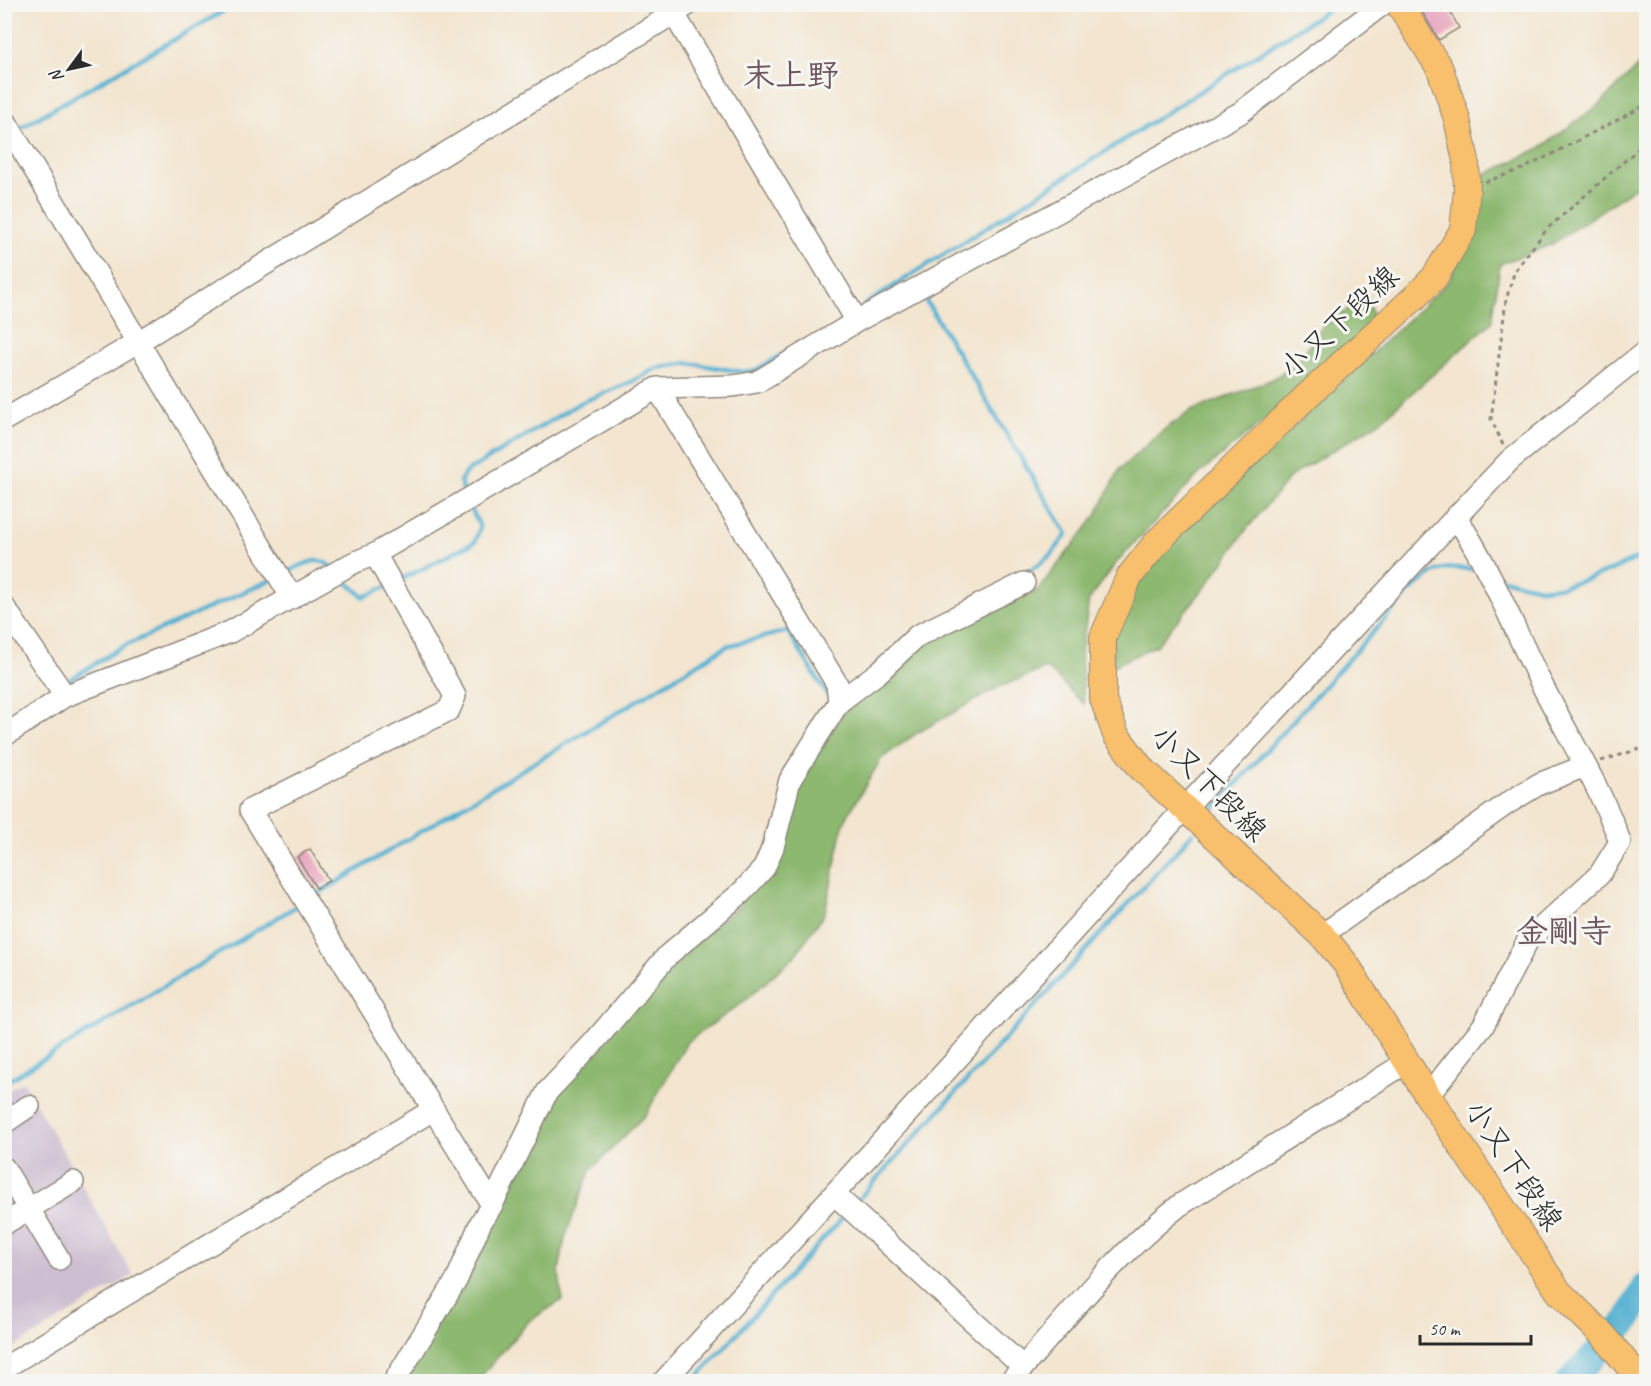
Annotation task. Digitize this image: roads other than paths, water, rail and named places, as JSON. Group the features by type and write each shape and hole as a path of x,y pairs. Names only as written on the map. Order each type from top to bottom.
{"main road":[{"name":"小又下段線","path":"1399,4 1440,69 1457,119 1466,161 1467,189 1462,230 1434,278 1157,542 1129,577 1103,637 1103,699 1116,735 1141,768 1322,935 1346,964 1428,1096 1559,1292 1642,1382"}],"street":[{"path":"4,420 138,342 676,8 857,321"},
{"path":"4,736 65,696 230,632 353,563 375,554 657,388 722,387 757,382 857,321 1240,112 1369,8"},
{"path":"4,119 292,598"},
{"path":"663,1382 1184,809 1456,516 1510,460 1611,376 1647,351"},
{"path":"657,388 837,684 839,702"},
{"path":"1428,1096 1483,1026 1528,940 1600,874 1620,842 1606,802 1540,682 1478,550 1456,516"},
{"path":"375,554 455,696 449,710 250,810 492,1205"},
{"path":"394,1382 457,1279 481,1222 492,1205 547,1092 594,1042 668,955 742,892 764,868 773,847 790,780 839,702 879,672 917,636 1024,583"},
{"path":"4,607 65,696"},
{"path":"1322,935 1508,803 1539,784 1585,766"},
{"path":"834,1194 1016,1374 1127,1250 1154,1225 1180,1205 1407,1062"},
{"path":"4,1122 30,1106"},
{"path":"4,1368 433,1110"},
{"path":"4,1168 59,1259"},
{"path":"4,1224 73,1182"}],"waterway":[{"path":"20,128 236,4"},
{"path":"866,304 1337,4"},
{"path":"926,301 1067,534 1051,555 1023,576"},
{"path":"465,494 460,481 466,472 580,403 627,384 657,368 689,363 743,372 756,370 792,349"},
{"path":"396,582 475,542 480,527 469,504"},
{"path":"1498,578 1544,588 1568,585 1596,576 1646,553"},
{"path":"285,573 316,561 322,561 333,569"},
{"path":"1210,813 1410,591 1437,571 1451,568 1470,569"},
{"path":"341,577 364,597 386,587"},
{"path":"63,684 120,648 275,578"},
{"path":"316,895 727,646 788,631 828,696"},
{"path":"4,721 53,690"},
{"path":"853,1205 1193,833"},
{"path":"4,1083 295,907"},
{"path":"693,1382 846,1214"},
{"path":"1569,1382 1628,1320 1646,1286"}],"district":[{"name":"末上野","path":"791,75"},
{"name":"金剛寺","path":"1564,931"}]}
